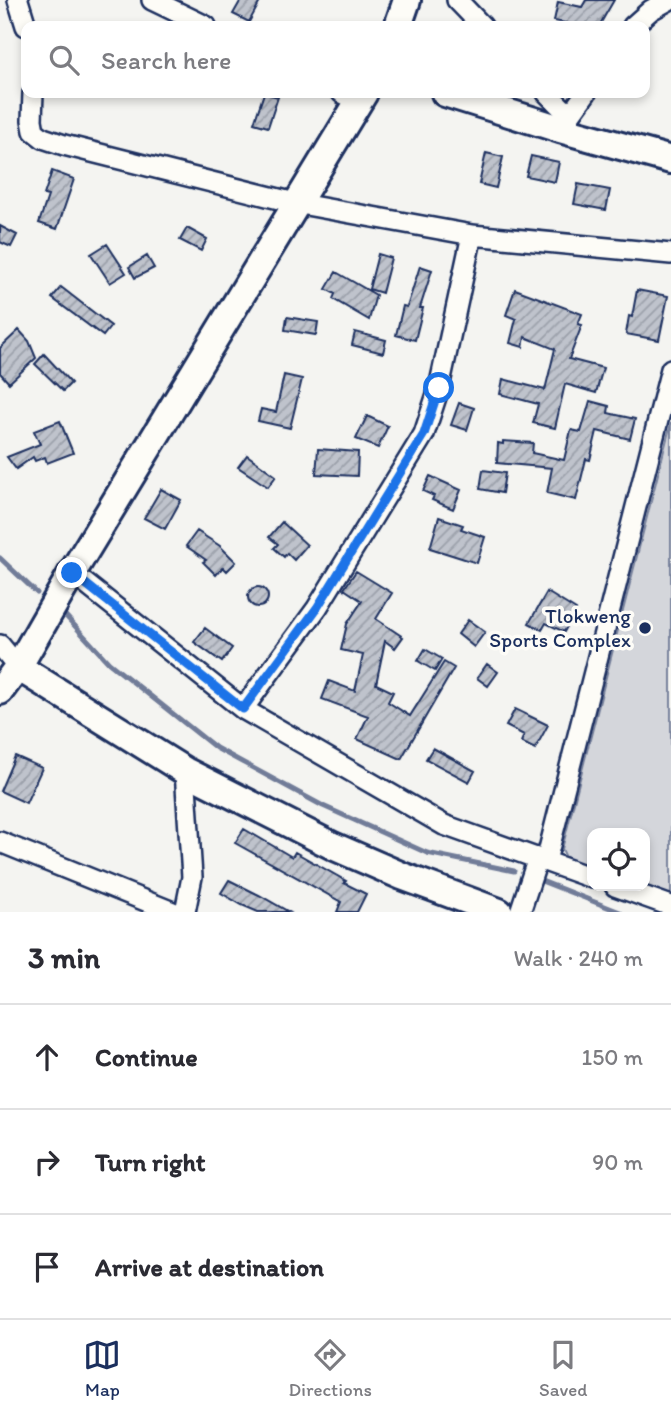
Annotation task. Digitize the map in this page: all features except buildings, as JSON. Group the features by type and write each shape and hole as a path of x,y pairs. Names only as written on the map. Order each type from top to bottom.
{"street":[{"path":"18,0 24,21"},
{"path":"152,0 196,21"},
{"path":"400,21 407,0"},
{"path":"457,0 477,21"},
{"path":"639,21 669,0"},
{"path":"33,98 34,131 43,138 295,204 472,235 671,254"},
{"path":"0,691 18,667 295,204 353,98"},
{"path":"465,98 565,123 671,160"},
{"path":"550,98 565,123"},
{"path":"565,123 582,98"},
{"path":"243,709 317,608 424,434 439,388 472,235"},
{"path":"520,912 542,860 671,369"},
{"path":"72,573 243,709 444,825 587,876"},
{"path":"0,645 18,667 185,771 333,846 402,876 499,912"},
{"path":"185,771 192,877 186,912"},
{"path":"0,842 173,912"},
{"path":"629,891 671,906"}],"shaded area":[{"name":"Tlokweng Sports Complex","path":"671,423 671,896 650,889 650,828 587,828 587,867 567,860 562,849"}],"waterway":[{"path":"0,558 37,593"},
{"path":"62,612 109,663 216,748 323,806 427,853 514,871"},
{"path":"539,880 620,912"}],"place":[{"name":"Tlokweng Sports Complex","path":"645,628"}],"route":[{"path":"72,573 243,709 317,608 424,434 439,388"}]}
